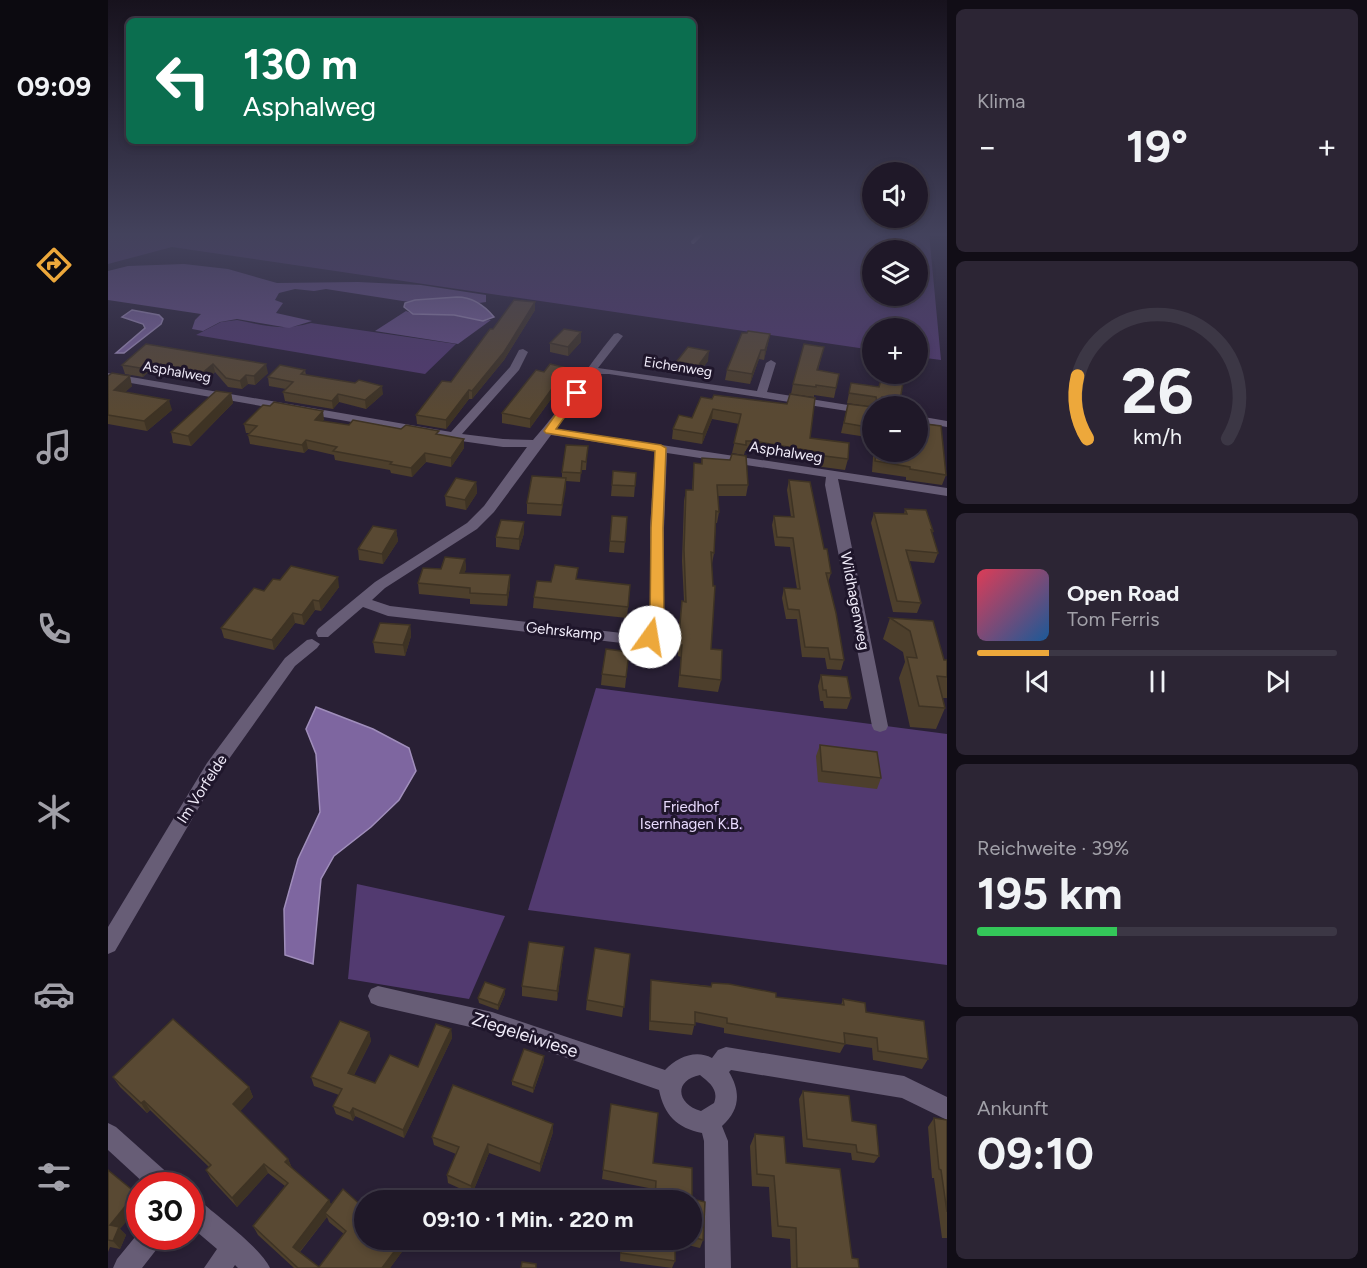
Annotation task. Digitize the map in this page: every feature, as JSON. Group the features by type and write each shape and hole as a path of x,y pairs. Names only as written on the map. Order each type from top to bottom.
{"street":[{"path":"549,431 618,336"},
{"path":"454,436 515,368 523,352"},
{"path":"761,395 771,363"},
{"name":"Eichenweg","path":"591,371 609,371 862,410"},
{"name":"Asphalweg","path":"108,376 454,436 536,444"},
{"path":"928,421 947,424"},
{"name":"Asphalweg","path":"549,431 947,492"},
{"name":"Im Vorfelde","path":"108,945 213,768 290,662 398,572 472,526 489,509 536,444 549,431"},
{"name":"Gehrskamp","path":"361,601 388,611 639,640 650,637 657,629 657,528 661,448"},
{"name":"Wildhagenweg","path":"832,476 831,485 880,726"},
{"name":"Ziegeleiwiese","path":"378,996 492,1022 670,1083"},
{"path":"716,1071 726,1059 869,1081 904,1087 947,1109"},
{"path":"702,1064 716,1071 726,1086 727,1099 722,1113 709,1121 691,1120 680,1113 671,1100 670,1083 675,1072 686,1065 702,1064"},
{"path":"709,1121 716,1141 718,1268"},
{"path":"108,1135 149,1172"},
{"path":"204,1221 257,1268"},
{"path":"217,1268 234,1247"},
{"path":"126,1268 140,1250"}],"green space":[{"path":"479,292 862,292 862,306 928,306 928,292 935,292 941,360 928,358 928,318 862,318 862,348"},
{"path":"237,320 282,327 311,323 456,344 425,374 196,335 221,322"},
{"name":"Friedhof Isernhagen K.B.","path":"596,688 947,734 947,965 528,910"},
{"path":"357,884 505,916 469,999 348,979"}],"shaded area":[{"path":"108,292 282,292 279,293 275,300 283,303 276,313 312,321 289,328 237,319 220,322 203,331 192,329 195,320 201,314 108,300"},
{"path":"346,292 468,292 486,295 486,302 479,303 457,297 409,302"},
{"path":"457,297 478,302 494,317 483,321 454,315 413,314 404,307 405,303 415,300"},
{"path":"132,310 159,315 163,319 161,324 124,353 116,353 145,328 143,324 122,317"},
{"path":"406,311 417,314 447,314 491,320 458,344 375,331"},
{"path":"316,707 373,729 409,748 416,771 399,800 371,827 334,856 321,879 313,964 285,955 284,909 298,859 320,812 316,754 306,729"}],"building":[{"path":"514,300 535,302 504,352 472,391 469,390 446,420 416,415 442,381 451,382"},
{"path":"564,329 581,332 568,347 550,343"},
{"path":"748,331 770,334 765,350 761,350 752,374 727,370 742,333"},
{"path":"146,344 266,364 254,376 246,375 240,381 226,378 213,364 201,374 177,367 145,364 140,368 122,365"},
{"path":"804,344 824,347 817,370 839,374 836,388 793,384"},
{"path":"688,347 709,351 698,366 677,361"},
{"path":"550,364 567,368 530,419 502,413 536,370 544,372"},
{"path":"280,365 305,370 301,374 355,383 359,380 382,386 365,400 338,394 332,401 283,392 293,382 268,377"},
{"path":"112,373 130,376 114,390 169,400 144,421 108,415 108,376"},
{"path":"851,383 879,387 880,384 903,384 901,396 869,396 849,393"},
{"path":"216,391 231,393 188,436 171,432"},
{"path":"790,394 815,398 810,438 849,443 848,459 817,455 818,452 753,441 746,441 746,445 734,443 741,414 713,409 703,434 673,429 679,415 692,418 701,397 712,399 714,395 787,404"},
{"path":"274,402 323,411 315,420 349,425 353,420 401,429 406,425 439,431 436,434 464,439 451,458 425,453 411,468 390,464 392,462 333,451 337,447 306,440 302,445 248,435 257,426 244,424 263,405 270,406"},
{"path":"848,404 862,406 862,426 844,423"},
{"path":"928,424 941,426 946,475 910,469 910,467 881,462 928,462"},
{"path":"566,445 588,446 586,462 582,461 581,473 562,472"},
{"path":"732,454 746,456 748,485 717,485 719,512 716,511 714,553 711,552 713,586 715,586 711,649 722,650 721,680 680,675 682,645 680,644 680,624 682,601 686,602 684,550 686,490 693,490 694,463 702,464 702,458 730,460"},
{"path":"613,471 636,473 635,486 612,485"},
{"path":"532,476 566,478 562,505 527,503"},
{"path":"456,478 476,482 465,500 445,496"},
{"path":"789,480 810,482 824,549 827,549 831,573 826,573 844,660 830,659 828,648 805,647 799,610 788,609 784,588 800,589 793,538 777,537 774,516 794,517"},
{"path":"905,509 926,510 938,553 906,550 921,603 897,601 874,513 907,514"},
{"path":"612,516 627,517 625,542 610,541"},
{"path":"501,520 524,522 519,539 496,537"},
{"path":"373,526 396,530 382,554 358,549"},
{"path":"445,557 465,559 460,573 510,575 507,595 470,593 470,588 418,583 423,568 441,569"},
{"path":"555,565 578,568 576,579 630,585 628,607 534,597 537,581 551,582"},
{"path":"291,566 338,577 319,601 313,600 302,615 293,613 272,640 221,628 254,588 264,591 273,579 280,580"},
{"path":"890,618 933,621 944,660 947,660 947,677 937,676 945,708 919,706 907,657 917,658 910,631"},
{"path":"380,623 410,625 403,645 373,642"},
{"path":"606,649 629,652 626,677 602,674"},
{"path":"821,675 847,677 851,698 827,697 826,690 823,690"},
{"path":"820,745 877,752 881,778 822,771"},
{"path":"529,942 564,947 557,991 522,986"},
{"path":"595,948 630,954 624,1007 587,1000"},
{"path":"651,980 711,987 712,983 729,984 776,993 776,997 844,1005 843,999 865,1003 866,1012 924,1021 928,1059 878,1051 877,1038 844,1033 845,1044 727,1023 727,1018 695,1012 695,1025 650,1021"},
{"path":"485,982 505,989 498,1005 478,998"},
{"path":"173,1019 249,1087 233,1104 288,1159 285,1162 329,1200 293,1247 319,1267 346,1231 325,1213 343,1189 354,1199 354,1250 395,1250 382,1268 298,1268 253,1226 288,1183 264,1164 232,1198 206,1170 211,1165 144,1101 141,1103 113,1077"},
{"path":"340,1021 369,1032 348,1073 375,1083 390,1055 418,1067 436,1024 451,1029 403,1130 353,1108 350,1113 333,1106 342,1089 311,1077"},
{"path":"524,1049 544,1056 533,1088 512,1081"},
{"path":"453,1085 553,1124 540,1164 488,1144 471,1186 447,1175 459,1147 432,1137"},
{"path":"803,1091 849,1096 852,1121 876,1125 879,1156 857,1152 856,1145 807,1139"},
{"path":"611,1104 658,1113 653,1163 692,1168 692,1190 656,1190 656,1181 603,1170"},
{"path":"934,1118 947,1120 947,1212 939,1169"},
{"path":"755,1134 784,1137 786,1163 840,1169 852,1258 858,1259 859,1268 797,1268 796,1228 778,1226 774,1176 757,1174"},
{"path":"108,1170 126,1185 126,1205 110,1225 119,1227 113,1241 108,1240"},
{"path":"702,1201 705,1202 702,1240"},
{"path":"621,1250 675,1250 675,1261 621,1253"},
{"path":"522,1262 536,1264 536,1268 521,1268"}],"route":[{"path":"577,393 549,431 661,448 657,528 657,629 650,637"}]}
